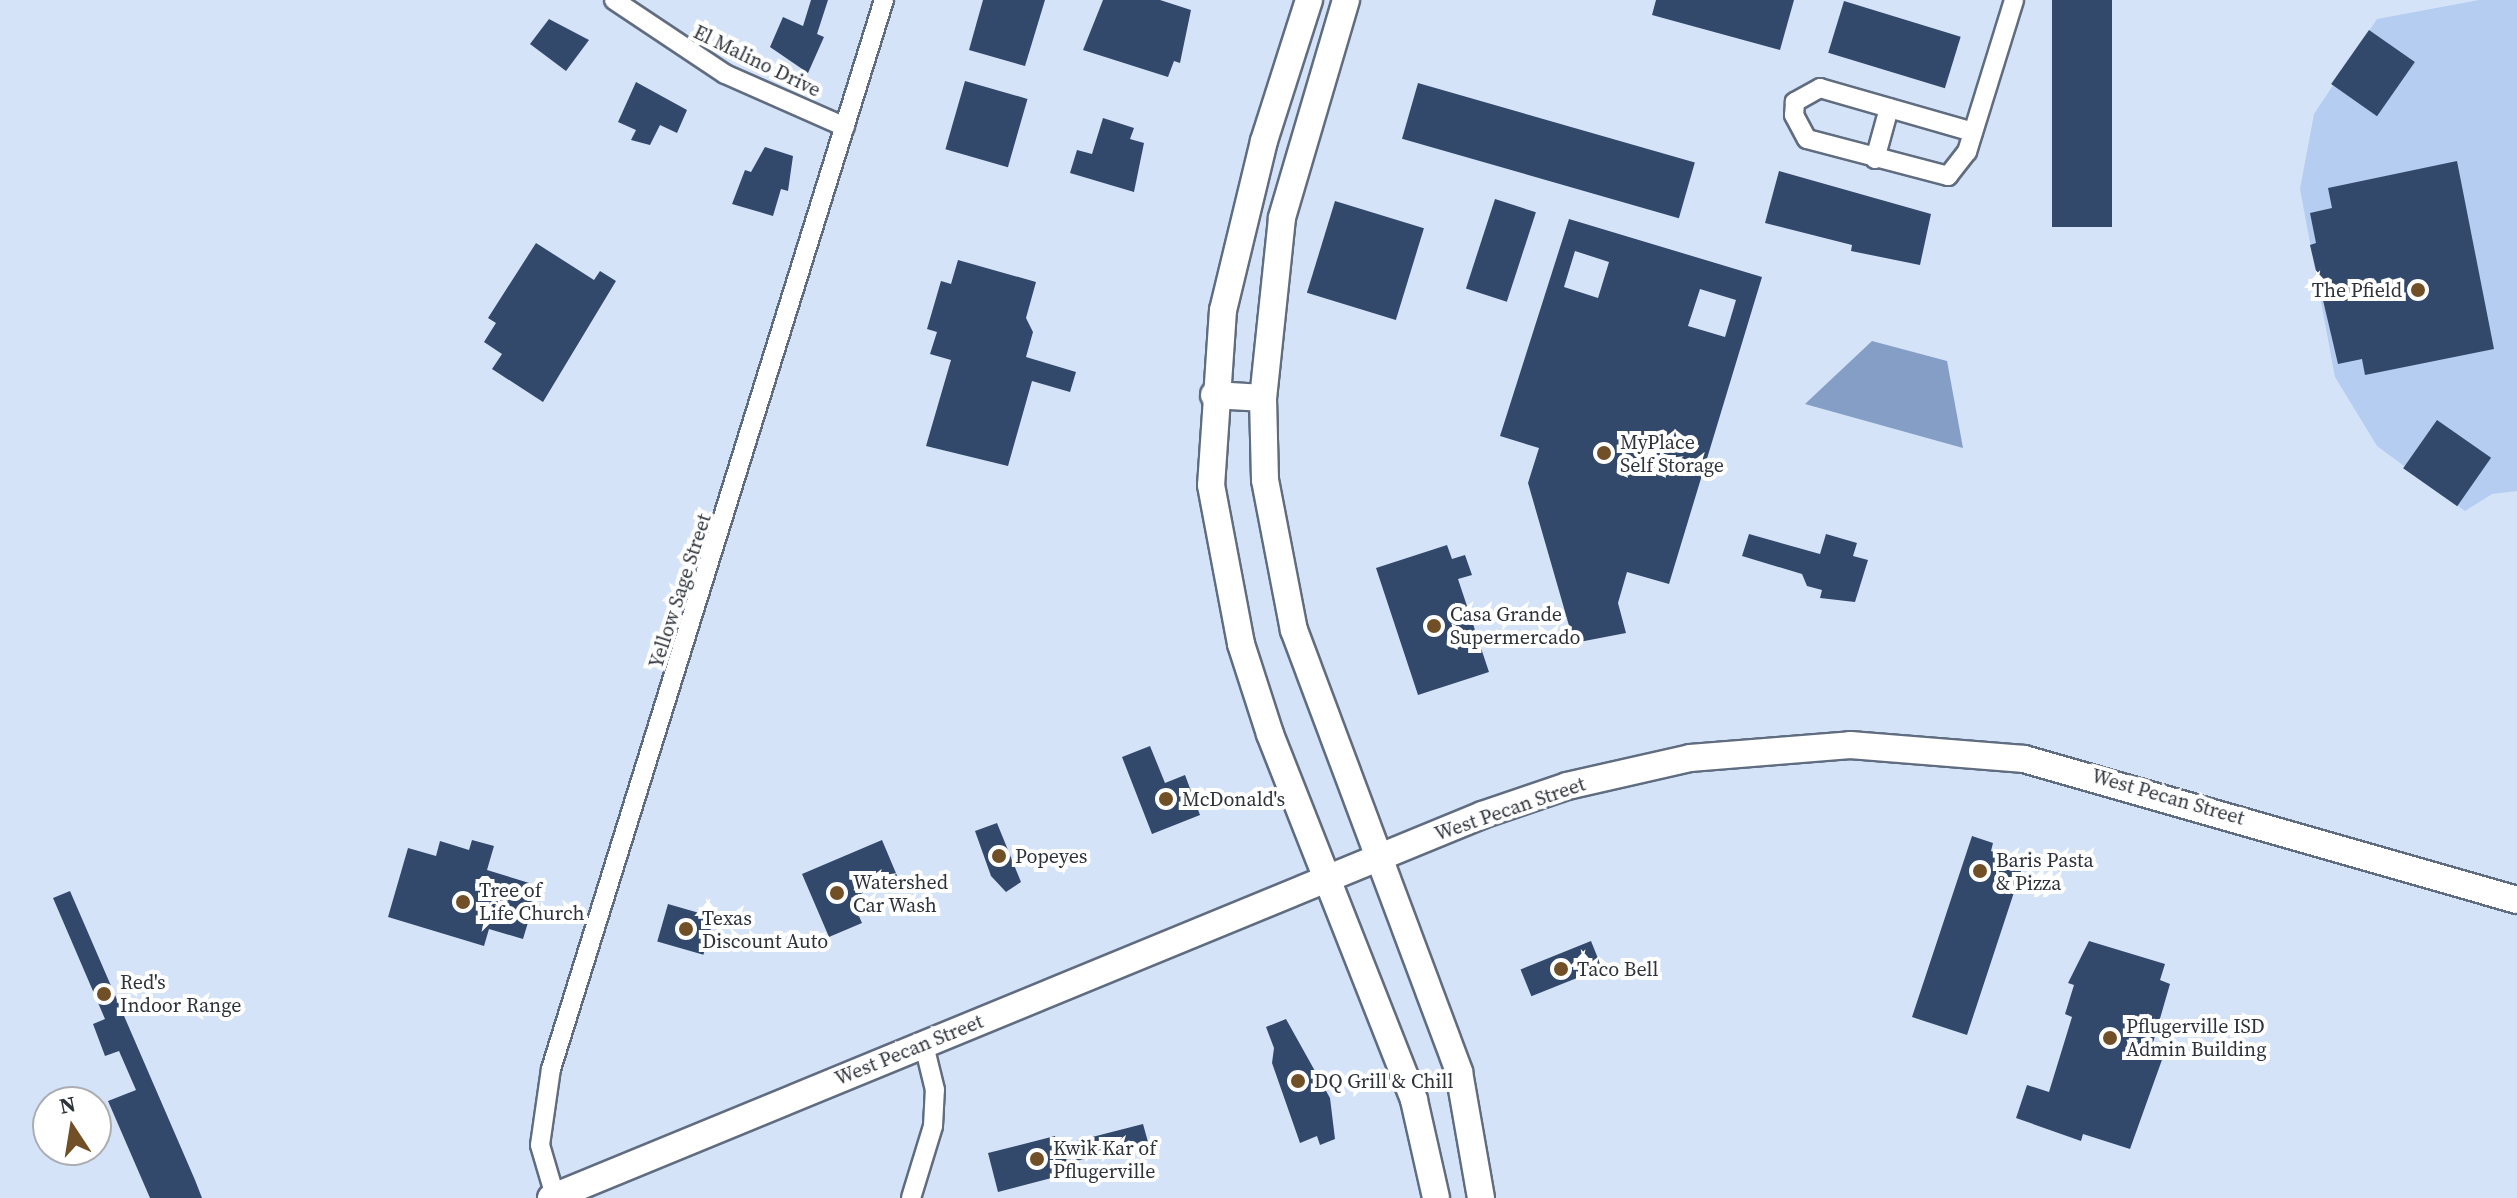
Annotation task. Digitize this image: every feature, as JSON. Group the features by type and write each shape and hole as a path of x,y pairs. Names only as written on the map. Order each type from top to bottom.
{"main road":[{"path":"1312,0 1242,220 1214,395 1211,485 1228,590 1270,734 1414,1100 1436,1198"},
{"path":"1345,4 1282,218 1263,398 1265,480 1294,630 1459,1072 1481,1198"},
{"path":"1214,395 1263,398"},
{"name":"West Pecan Street","path":"553,1197 1482,815 1623,772 1773,747 1850,745 2024,759 2102,776 2517,900"}],"street":[{"name":"El Malino Drive","path":"614,0 725,74 845,127"},
{"name":"Yellow Sage Street","path":"553,1197 540,1145 551,1069 884,0"},
{"path":"1312,0 1345,4"},
{"path":"1973,132 1820,88 1795,102 1797,128 1807,139 1948,176 1973,132 2014,0"},
{"path":"1875,159 1889,108"},
{"path":"911,1198 933,1126 935,1090 924,1045"}],"shaded area":[{"name":"The Pfield","path":"2479,0 2517,0 2517,491 2492,494 2465,511 2377,446 2335,377 2300,189 2314,114 2377,19"},
{"path":"1872,341 1947,361 1963,448 1805,404"}],"building":[{"path":"811,0 828,0 817,34 824,37 808,73 770,47 783,17 803,26"},
{"path":"983,0 1045,0 1025,66 969,50"},
{"path":"1103,0 1160,0 1191,10 1180,63 1174,61 1168,77 1083,50"},
{"path":"1656,0 1794,0 1780,50 1652,15"},
{"path":"2052,0 2112,0 2112,227 2052,227"},
{"path":"1844,1 1961,37 1945,88 1828,53"},
{"path":"549,19 589,40 566,71 530,44"},
{"path":"2369,30 2415,62 2377,116 2331,84"},
{"path":"965,81 1027,99 1008,167 945,149"},
{"path":"636,82 687,110 677,133 660,125 650,145 631,140 636,130 618,122"},
{"path":"1418,83 1695,162 1679,218 1402,139"},
{"path":"1103,118 1134,128 1130,139 1144,143 1134,192 1070,173 1077,150 1092,154"},
{"path":"765,147 793,156 788,191 781,189 773,216 732,204 745,170 751,172"},
{"path":"2457,161 2494,349 2365,375 2362,359 2338,364 2310,245 2316,243 2310,213 2332,208 2328,188"},
{"path":"1779,171 1931,214 1920,265 1851,251 1852,245 1765,223"},
{"path":"1495,199 1536,212 1507,302 1466,288"},
{"path":"1335,201 1424,228 1396,320 1307,293"},
{"name":"MyPlace Self Storage","path":"1569,219 1762,277 1669,584 1627,572 1618,603 1626,633 1574,643 1528,483 1539,448 1500,436","holes":["1575,251 1609,262 1598,298 1564,287","1700,289 1736,300 1725,337 1688,326"]},
{"path":"536,243 594,280 600,271 616,281 543,402 492,369 502,354 484,342 496,323 488,318"},
{"path":"958,260 1036,282 1026,318 1033,332 1026,357 1076,372 1070,392 1032,381 1008,466 926,446 951,360 930,354 937,332 927,329 941,281 951,284"},
{"path":"2437,420 2491,458 2457,506 2403,468"},
{"path":"1749,534 1820,554 1826,534 1857,543 1853,556 1868,560 1855,602 1820,598 1822,590 1807,586 1802,574 1742,556"},
{"name":"Casa Grande Supermercado","path":"1447,545 1452,559 1465,555 1472,575 1458,579 1489,672 1418,695 1376,568"},
{"name":"McDonald's","path":"1150,746 1165,783 1185,775 1200,815 1152,834 1122,757"},
{"name":"Popeyes","path":"997,823 1021,882 1006,892 991,876 975,831"},
{"path":"1972,836 1993,843 1991,851 2024,862 1967,1035 1912,1017"},
{"name":"Tree of Life Church","path":"472,840 494,846 487,870 539,886 523,939 489,929 484,946 388,917 408,848 436,856 440,841 469,850"},
{"name":"Watershed Car Wash","path":"882,840 898,878 851,898 862,923 829,937 802,874"},
{"name":"Red's Indoor Range","path":"70,891 202,1198 150,1198 112,1110 112,1099 136,1090 119,1051 105,1056 93,1024 105,1019 53,898"},
{"name":"Texas Discount Auto","path":"668,904 714,917 703,955 657,941"},
{"name":"Taco Bell","path":"1591,941 1602,968 1531,996 1521,969"},
{"name":"Pflugerville ISD Admin Building","path":"2089,941 2165,964 2160,980 2170,984 2150,1053 2163,1057 2130,1149 2083,1134 2081,1141 2016,1118 2027,1085 2049,1092 2072,1017 2065,1014 2074,985 2068,983"},
{"name":"DQ Grill & Chill","path":"1286,1019 1330,1098 1335,1139 1320,1145 1317,1136 1300,1143 1272,1063 1274,1048 1266,1027"},
{"name":"Kwik Kar of Pflugerville","path":"1143,1124 1148,1142 1061,1165 1063,1175 998,1192 988,1153 1055,1136 1057,1146"}],"place":[{"name":"The Pfield","path":"2418,290"},
{"name":"MyPlace Self Storage","path":"1604,453"},
{"name":"Casa Grande Supermercado","path":"1434,626"},
{"name":"McDonald's","path":"1166,799"},
{"name":"Popeyes","path":"999,856"},
{"name":"Baris Pasta & Pizza","path":"1980,871"},
{"name":"Watershed Car Wash","path":"837,893"},
{"name":"Tree of Life Church","path":"463,902"},
{"name":"Texas Discount Auto","path":"686,929"},
{"name":"Taco Bell","path":"1561,969"},
{"name":"Red's Indoor Range","path":"104,994"},
{"name":"Pflugerville ISD Admin Building","path":"2110,1038"},
{"name":"DQ Grill & Chill","path":"1298,1081"},
{"name":"Kwik Kar of Pflugerville","path":"1037,1159"}]}
